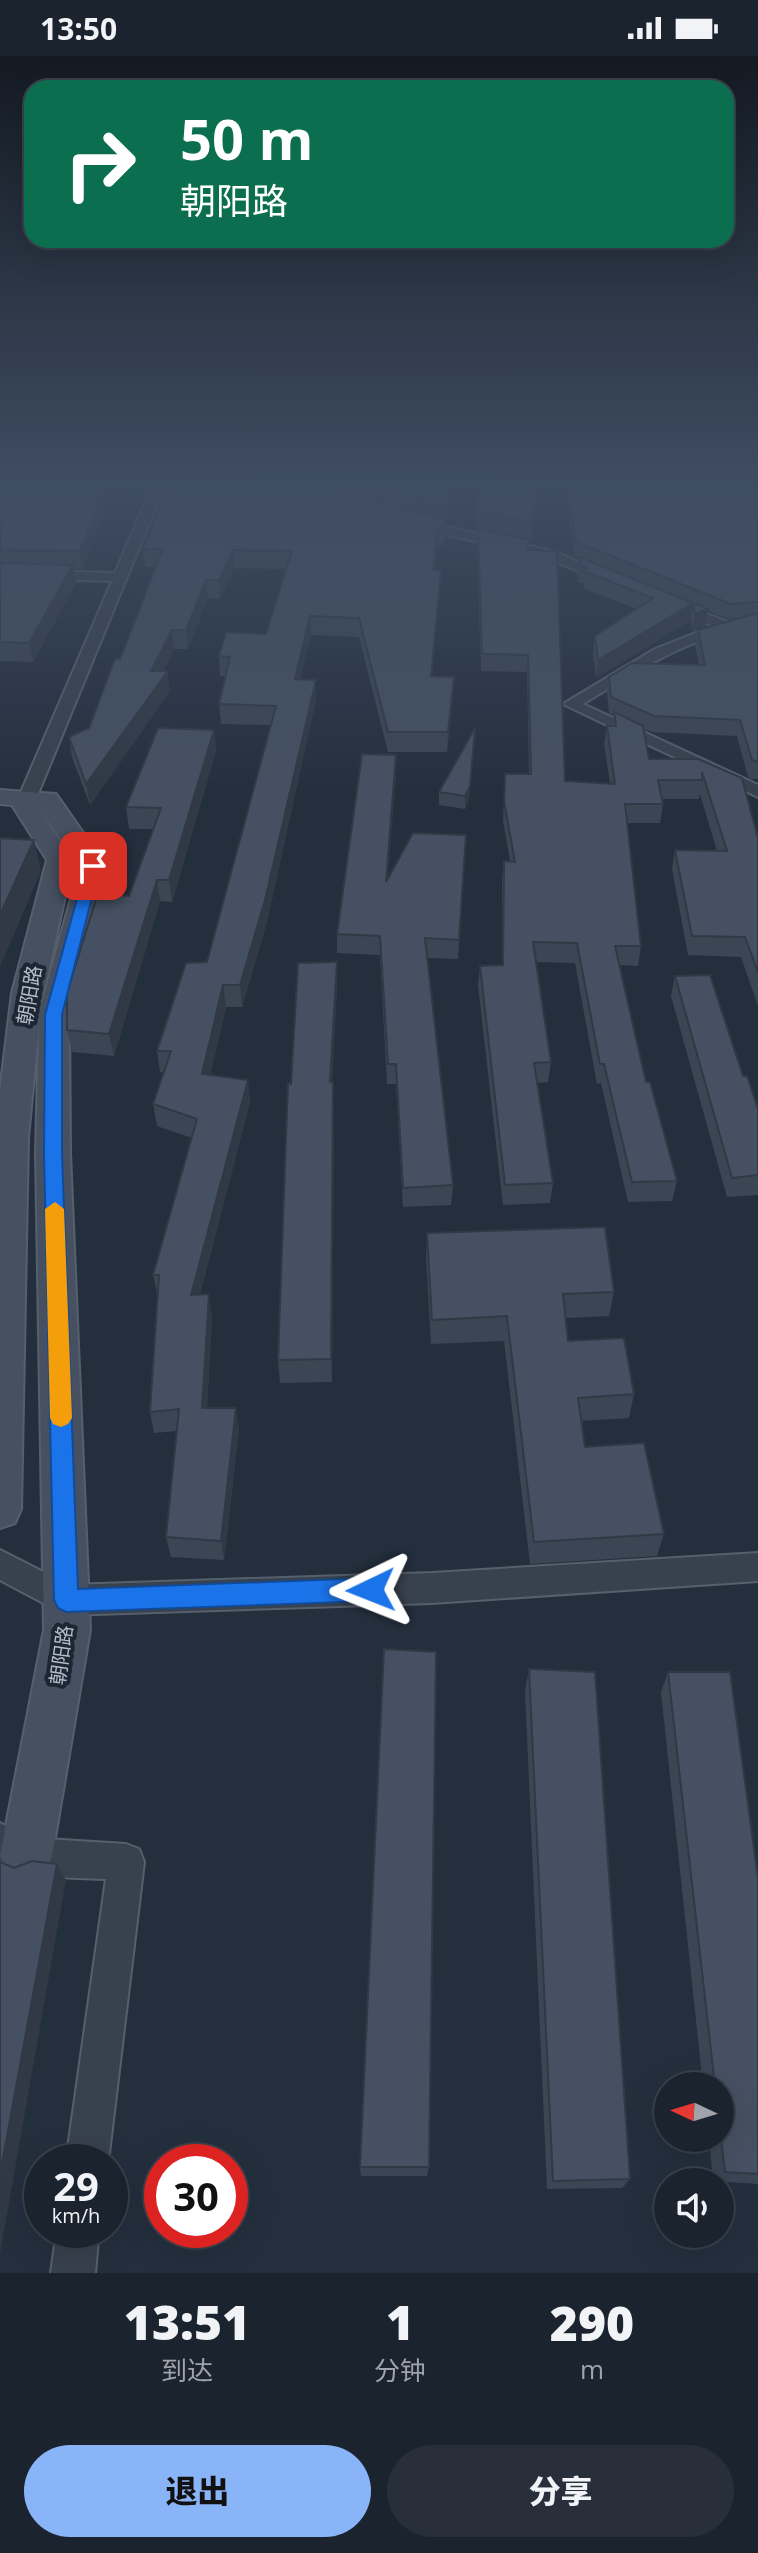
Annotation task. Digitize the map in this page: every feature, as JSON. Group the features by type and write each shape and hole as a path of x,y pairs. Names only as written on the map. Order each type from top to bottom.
{"street":[{"path":"13,802 115,585"},
{"path":"665,602 723,625"},
{"path":"758,623 723,625 666,650 571,704 758,792"},
{"name":"朝阳路","path":"13,802 47,799 93,866 54,1015 53,1153 67,1630 13,1848"},
{"name":"朝阳路","path":"0,1509 11,1137 27,993 60,860 13,802"},
{"path":"0,1564 66,1600 432,1588 758,1567"},
{"path":"13,1848 126,1862 89,2144"},
{"path":"73,2273 76,2248"}],"building":[{"path":"0,585 61,585 29,643 0,642"},
{"path":"149,585 204,585 186,630 172,630 151,671 168,671 86,784 69,737 89,728 115,659 120,659"},
{"path":"281,585 440,585 431,676 454,677 448,732 388,732 359,618 310,616 295,679 316,680 265,900 240,985 223,985 202,1074 248,1080 191,1295 209,1294 202,1408 236,1408 221,1541 166,1537 179,1409 150,1412 159,1275 153,1275 197,1119 153,1104 171,1051 157,1051 186,963 207,962 276,706 219,704 230,657 219,656 226,632 266,634"},
{"path":"480,585 558,585 565,781 615,784 607,726 616,726 614,712 643,726 649,759 698,759 742,778 758,838 758,972 745,937 692,936 675,850 727,851 702,772 702,780 658,780 663,804 625,804 641,946 615,946 646,1082 650,1082 677,1181 632,1182 604,1064 600,1064 577,943 533,942 551,1062 534,1063 553,1183 505,1185 480,966 503,965 504,861 515,862 504,801 505,774 531,774 528,655 482,654"},
{"path":"621,585 650,585 708,609 695,614 693,603 598,660 595,636 653,598"},
{"path":"685,585 758,585 758,602 731,604"},
{"path":"758,613 758,762 752,760 740,720 654,716 611,697 609,677 632,663 705,665 698,630"},
{"path":"158,728 214,730 169,880 157,880 109,1034 67,1030 67,993 98,893 129,896 161,808 126,807"},
{"path":"475,728 470,786 465,796 439,792"},
{"path":"362,754 396,755 386,882 413,833 466,835 459,940 425,938 453,1185 403,1188 396,1064 388,1064 380,936 337,934"},
{"path":"0,838 34,840 0,915"},
{"path":"337,962 330,1082 333,1082 331,1359 278,1360 288,1083 291,1084 298,963"},
{"path":"710,975 743,1076 747,1076 758,1109 758,1175 732,1178 675,976"},
{"path":"605,1227 614,1292 563,1294 568,1341 624,1338 634,1394 578,1398 585,1447 644,1443 664,1534 534,1542 507,1316 432,1320 427,1233"},
{"path":"384,1649 436,1652 429,2167 360,2167"},
{"path":"529,1669 595,1672 630,2179 553,2181"},
{"path":"668,1672 730,1672 758,1878 758,2174 734,2173 734,2168 725,2168 723,2152 734,2152 734,2072 713,2072"},
{"path":"32,1861 57,1864 0,2174 0,1862 14,1868"}],"slow traffic":[{"path":"55,1209 61,1418"}],"route":[{"path":"93,866 54,1015 53,1153 66,1600 371,1590"}]}
